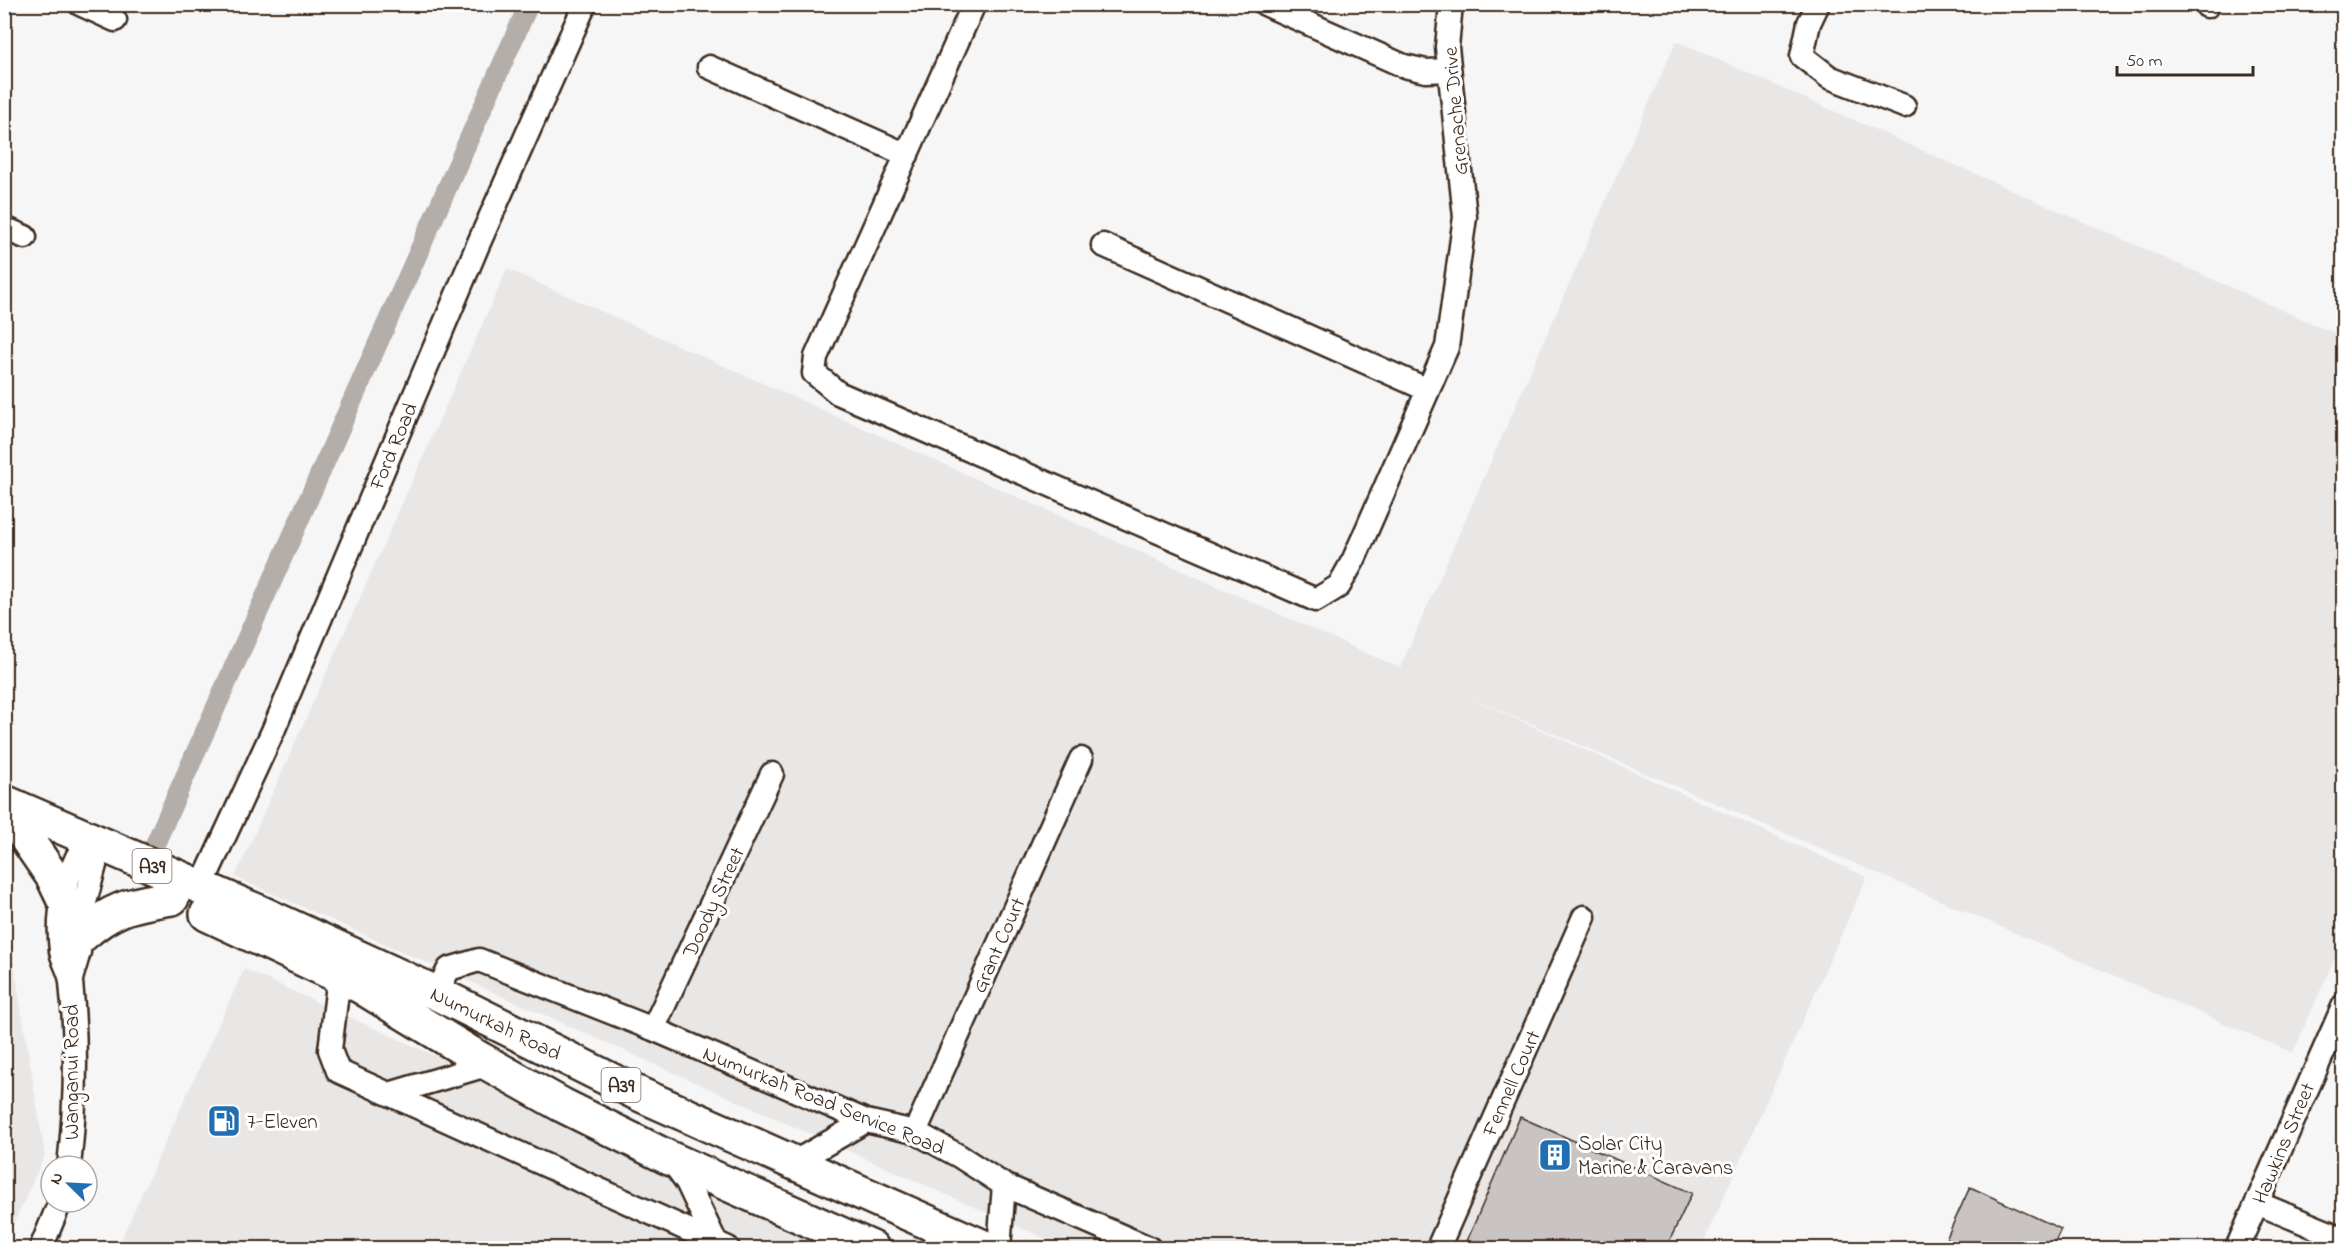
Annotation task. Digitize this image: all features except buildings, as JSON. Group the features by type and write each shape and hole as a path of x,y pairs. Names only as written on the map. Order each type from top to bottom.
{"highway":[{"name":"Numurkah Road","path":"4,802 90,851 188,897 339,975 561,1105 667,1157 872,1248"},
{"name":"Numurkah Road","path":"13,828 90,851"},
{"path":"13,828 53,877 63,898"},
{"name":"Numurkah Road","path":"188,897 436,993 639,1094 986,1248"},
{"path":"81,936 105,915 132,904 188,897"},
{"path":"423,1023 436,993"},
{"path":"744,1141 793,1186 803,1209 802,1218"}],"street":[{"path":"80,4 115,20"},
{"name":"Ford Road","path":"188,897 273,731 477,247 585,4"},
{"path":"709,67 907,155 974,4"},
{"path":"1265,4 1404,66 1426,71 1449,70"},
{"name":"Grenache Drive","path":"907,155 816,357 814,373 838,393 1316,600 1339,586 1354,559 1447,347 1464,216 1447,47 1451,4"},
{"path":"1818,4 1809,23 1802,56 1829,77 1904,106"},
{"path":"1103,245 1428,390"},
{"name":"Grant Court","path":"915,1132 1081,759"},
{"name":"Doody Street","path":"653,1029 772,774"},
{"name":"Wanganui Road","path":"70,1154 75,1088 71,979 62,953 63,898 66,882 90,851"},
{"name":"Wanganui Road","path":"71,979 80,952 82,913 90,851"},
{"name":"Fennell Court","path":"1438,1248 1584,917"},
{"name":"Numurkah Road Service Road","path":"436,993 449,969 479,960 653,1029 866,1121 915,1132 959,1156 1004,1185 1149,1248"},
{"path":"339,975 330,1050 338,1071 722,1246"},
{"name":"Hawkins Street","path":"2237,1248 2343,1005"},
{"path":"389,1094 490,1064"},
{"path":"793,1163 866,1121"},
{"path":"667,1157 687,1182 722,1246"},
{"path":"999,1248 1004,1185"},
{"path":"2257,1203 2343,1239"},
{"path":"41,1248 55,1214"}],"shaded area":[{"path":"1676,41 2343,337 2343,940 2293,1053 1455,691 1867,877 1701,1248 1066,1248 235,877 507,269 1400,668"},
{"path":"4,902 45,1154 39,1154 39,1168 4,1243"},
{"path":"244,969 859,1248 117,1248"}],"waterway":[{"path":"155,844 529,4"}],"place":[{"name":"7-Eleven","path":"224,1121"},
{"name":"Solar City Marine & Caravans","path":"1555,1155"}]}
